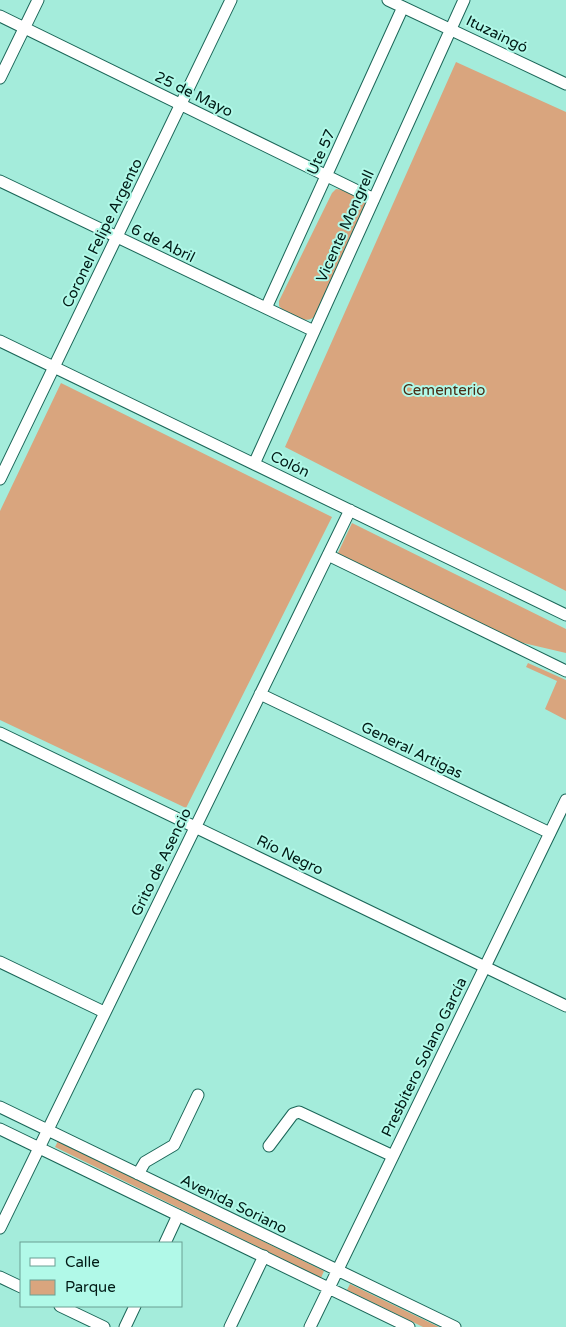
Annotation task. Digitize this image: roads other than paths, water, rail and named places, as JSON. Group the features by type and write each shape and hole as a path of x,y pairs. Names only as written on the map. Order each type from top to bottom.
{"street":[{"path":"0,78 38,0"},
{"name":"Coronel Felipe Argento","path":"0,479 231,0"},
{"name":"Ituzaingó","path":"388,0 566,84"},
{"name":"Vicente Mongrell","path":"254,464 464,0"},
{"name":"Ute 57","path":"266,308 403,7"},
{"name":"25 de Mayo","path":"0,16 374,199"},
{"name":"6 de Abril","path":"0,181 314,331"},
{"name":"Colón","path":"0,341 566,615"},
{"name":"Grito de Asencio","path":"0,1228 350,510"},
{"path":"328,555 566,671"},
{"name":"General Artigas","path":"260,694 550,833"},
{"name":"Río Negro","path":"0,733 566,1006"},
{"name":"Presbítero Solano García","path":"310,1327 566,800"},
{"path":"0,962 104,1012"},
{"path":"138,1174 145,1162 174,1145 198,1095"},
{"name":"Avenida Soriano","path":"0,1107 455,1327"},
{"path":"269,1146 293,1114 299,1112 393,1156"},
{"path":"0,1129 410,1327"},
{"path":"165,1242 178,1215"},
{"path":"230,1327 264,1256"},
{"path":"0,1277 20,1287"},
{"path":"62,1307 104,1327"},
{"path":"125,1327 135,1307"}],"park label":[{"name":"Cementerio","path":"444,390"}]}
